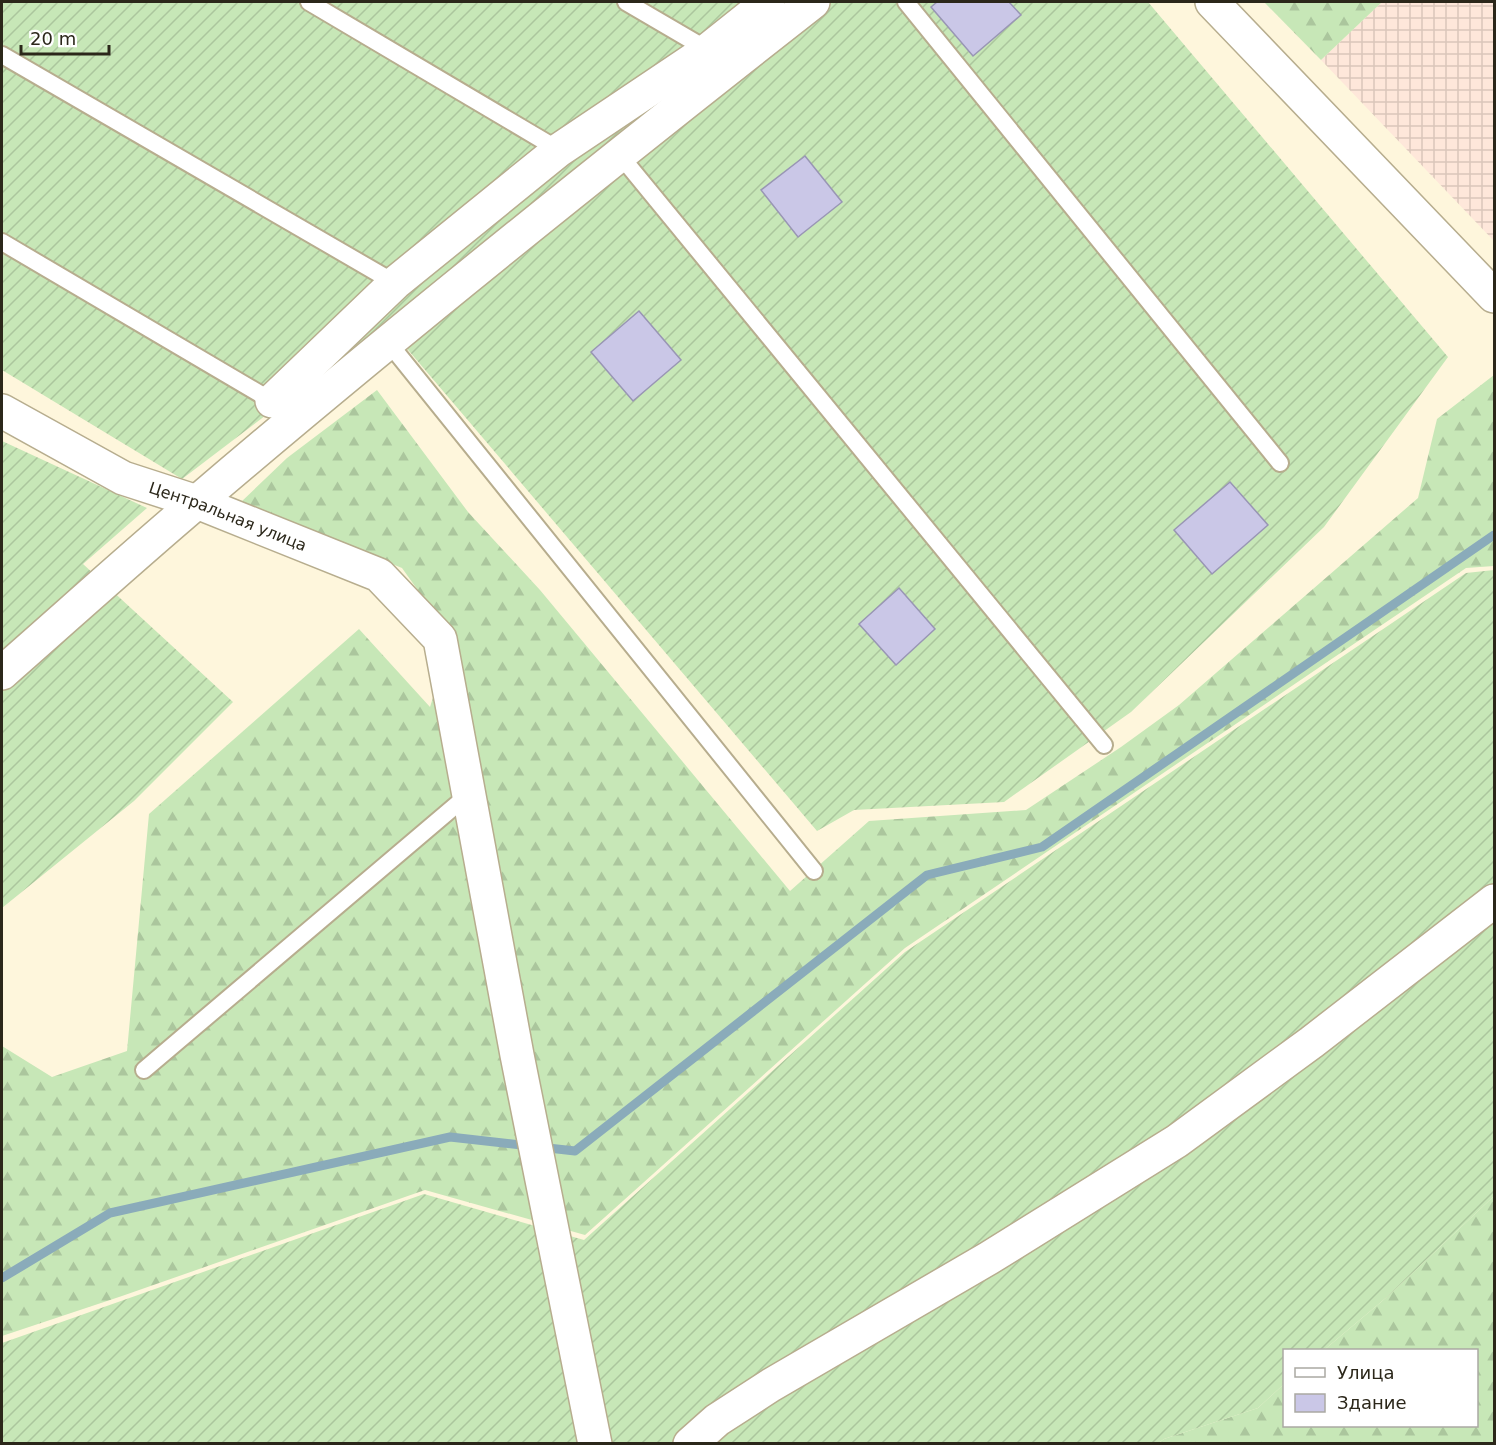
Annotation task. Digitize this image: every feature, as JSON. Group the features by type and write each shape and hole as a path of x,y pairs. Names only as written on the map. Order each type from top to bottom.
{"street":[{"path":"272,401 395,283 559,150 708,50 768,2"},
{"path":"2,673 197,502 388,342 619,154 813,2"},
{"path":"1212,2 1494,296"},
{"name":"Центральная улица","path":"2,411 123,478 197,502 379,575 440,639 469,794"},
{"path":"469,794 595,1443"},
{"path":"690,1443 717,1420 771,1385 989,1258 1177,1142 1312,1042 1494,901"}],"lane":[{"path":"309,2 559,150"},
{"path":"626,2 708,50"},
{"path":"906,2 1280,463"},
{"path":"2,55 395,283"},
{"path":"619,154 1104,745"},
{"path":"2,242 272,401"},
{"path":"388,342 814,871"},
{"path":"144,1070 469,794"}],"shaded area":[{"path":"1382,2 1494,2 1494,241 1321,60"}],"green space":[{"path":"2,2 1148,2 1448,357 1324,527 1131,712 1004,802 854,810 817,831 386,324 182,479 2,370"},
{"path":"1264,2 1382,2 1321,60"},
{"path":"1494,375 1494,566 1466,568 905,948 585,1235 425,1190 2,1336 2,1046 52,1077 127,1051 149,814 359,629 430,707 452,638 402,568 240,503 287,458 377,390 468,512 540,590 790,891 869,821 1026,810 1121,747 1179,705 1418,498 1437,419"},
{"path":"2,441 147,508 83,564 233,702 134,801 2,908"},
{"path":"1494,570 1494,1196 1387,1297 1325,1349 1283,1349 1283,1385 1258,1408 1164,1439 1157,1444 2,1443 2,1343 424,1194 584,1240 905,952 1466,573"},
{"path":"1494,1196 1494,1443 1157,1444 1164,1439 1258,1408 1283,1385 1283,1427 1478,1427 1478,1349 1325,1349 1387,1297"}],"building":[{"path":"937,2 1009,2 1021,15 973,56 931,7"},
{"path":"805,156 842,202 798,237 761,190"},
{"path":"639,311 681,360 633,401 591,352"},
{"path":"1230,482 1268,525 1212,574 1174,530"},
{"path":"899,588 935,629 896,665 859,624"}],"waterway":[{"path":"2,1278 110,1213 450,1137 575,1151 927,875 1042,847 1494,535"}]}
